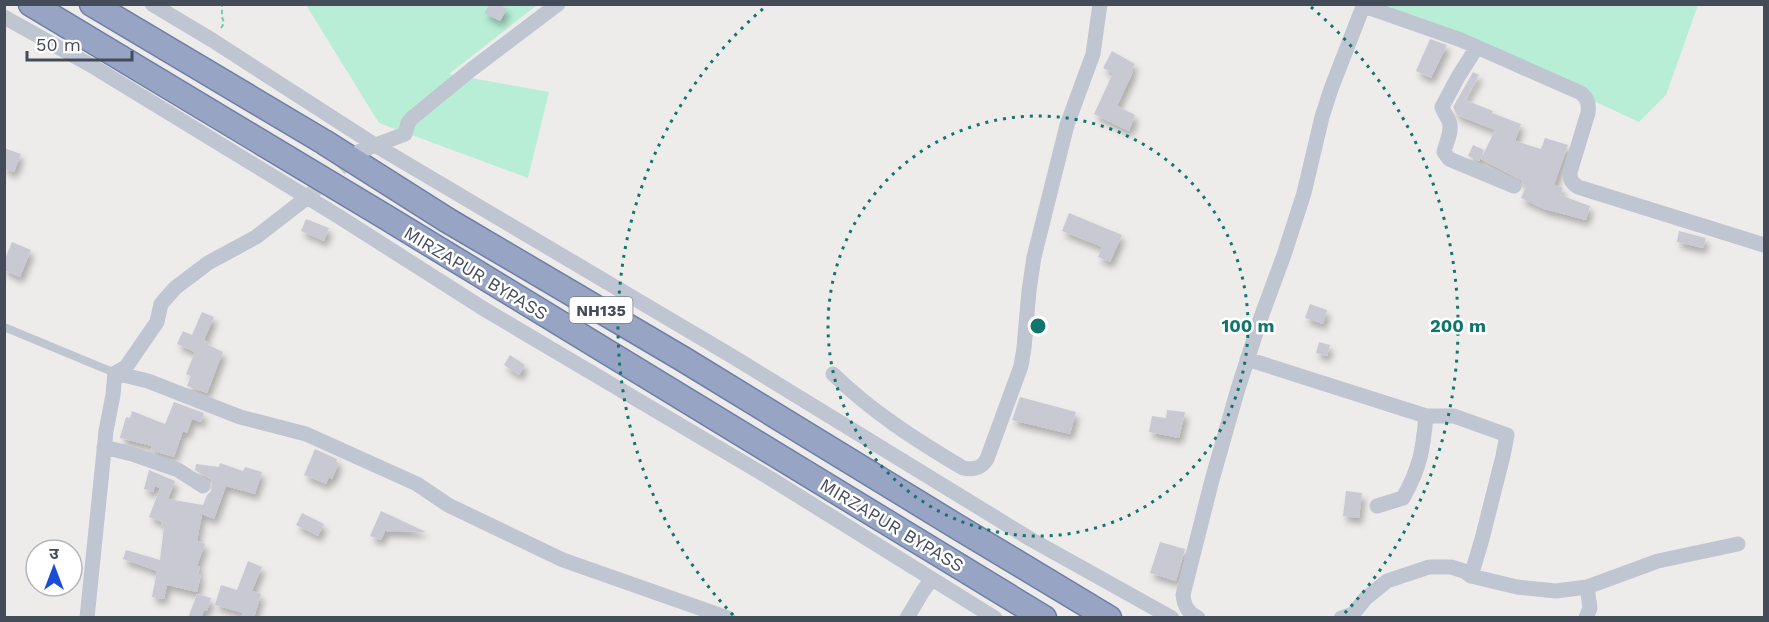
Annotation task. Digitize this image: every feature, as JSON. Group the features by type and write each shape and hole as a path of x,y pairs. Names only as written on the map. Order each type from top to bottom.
{"highway":[{"name":"MIRZAPUR BYPASS","path":"31,4 1044,618"},
{"name":"NH135","path":"92,4 324,142 447,220 683,359 1108,618"}],"street":[{"path":"152,4 375,145 729,355 1032,540 1172,618"},
{"path":"360,151 405,134 412,118 558,4"},
{"path":"956,494 971,470 983,465 987,459 1021,366 1035,257 1067,124 1093,54 1100,4"},
{"path":"1198,618 1188,610 1184,595 1212,480 1260,320 1304,193 1322,117 1364,5 1461,40 1581,93 1589,105 1570,172 1572,183 1594,192 1764,245"},
{"path":"4,17 94,67 338,216 484,309 768,477 995,618"},
{"path":"1478,47 1442,107 1451,127 1444,152 1449,159 1514,186"},
{"path":"115,373 126,367 157,322 161,304 175,288 207,263 256,237 304,200"},
{"path":"1248,359 1426,416 1454,416 1507,435 1471,576"},
{"path":"87,618 115,373"},
{"path":"115,373 148,381 240,417 306,434 417,484 448,505 542,551 728,618"},
{"path":"832,374 855,396 908,435 963,468 971,470"},
{"path":"1377,506 1403,498 1414,479 1423,451 1426,416"},
{"path":"105,447 178,470 203,486"},
{"path":"1341,618 1353,614 1365,599 1387,581 1429,567 1441,566 1464,571 1471,576 1497,584 1556,591 1587,586 1658,561 1738,544"},
{"path":"907,618 932,579"},
{"path":"1586,618 1590,608 1587,586"}],"lane":[{"path":"4,327 115,373"}],"path":[{"path":"212,40 224,23 222,4"}],"green space":[{"path":"306,5 537,5 449,74 549,92 528,178 379,123"},
{"path":"1386,5 1698,5 1666,95 1639,122"}],"building":[{"path":"490,4 498,4 507,9 500,21 484,13"},
{"path":"1430,39 1447,45 1431,78 1416,71"},
{"path":"1112,51 1135,64 1117,106 1135,115 1129,131 1094,114 1113,73 1103,68"},
{"path":"1473,72 1479,75 1465,100 1521,124 1515,141 1541,149 1545,138 1568,145 1554,185 1563,188 1560,195 1590,206 1586,220 1544,209 1521,198 1526,186 1521,180 1481,159 1495,130 1457,115 1453,107"},
{"path":"1473,145 1484,150 1479,161 1468,156"},
{"path":"4,148 21,154 14,172 4,169"},
{"path":"1069,213 1122,235 1110,262 1098,257 1102,247 1062,231"},
{"path":"306,219 329,228 324,241 301,231"},
{"path":"1679,231 1706,238 1703,248 1677,242"},
{"path":"12,242 31,250 20,277 4,270 4,261"},
{"path":"1310,304 1327,310 1323,324 1305,318"},
{"path":"202,312 214,317 204,340 209,343 208,345 223,352 207,393 187,386 191,376 186,374 195,352 177,344 183,331 192,335"},
{"path":"1319,342 1330,345 1327,356 1316,353"},
{"path":"510,355 525,365 519,375 504,365"},
{"path":"1020,397 1076,412 1070,434 1012,420"},
{"path":"174,402 204,413 201,422 192,419 187,433 183,431 174,457 150,450 152,446 120,438 126,417 130,418 132,411 165,424"},
{"path":"1167,410 1185,412 1179,438 1149,432 1152,416 1166,418"},
{"path":"315,449 337,459 336,462 339,463 332,479 329,477 326,484 304,475"},
{"path":"220,463 243,471 245,467 262,472 255,494 226,486 214,519 202,514 197,541 205,544 197,566 200,567 198,574 201,575 197,592 167,585 164,599 152,597 157,571 123,559 126,550 160,560 164,526 161,525 162,522 149,517 160,488 155,486 153,492 144,489 149,470 175,481 168,499 203,505 211,491 212,480 195,470 196,464 219,467"},
{"path":"1346,491 1362,493 1359,518 1343,516"},
{"path":"381,511 426,532 385,531 381,540 370,536"},
{"path":"302,513 324,524 318,536 296,525"},
{"path":"1160,542 1185,549 1176,581 1150,573"},
{"path":"248,561 262,567 252,591 261,594 254,618 241,618 243,613 215,605 221,585 237,590"},
{"path":"197,594 211,598 207,611 204,610 201,618 188,618"}],"tunnel":[{"path":"305,199 356,154"}]}
